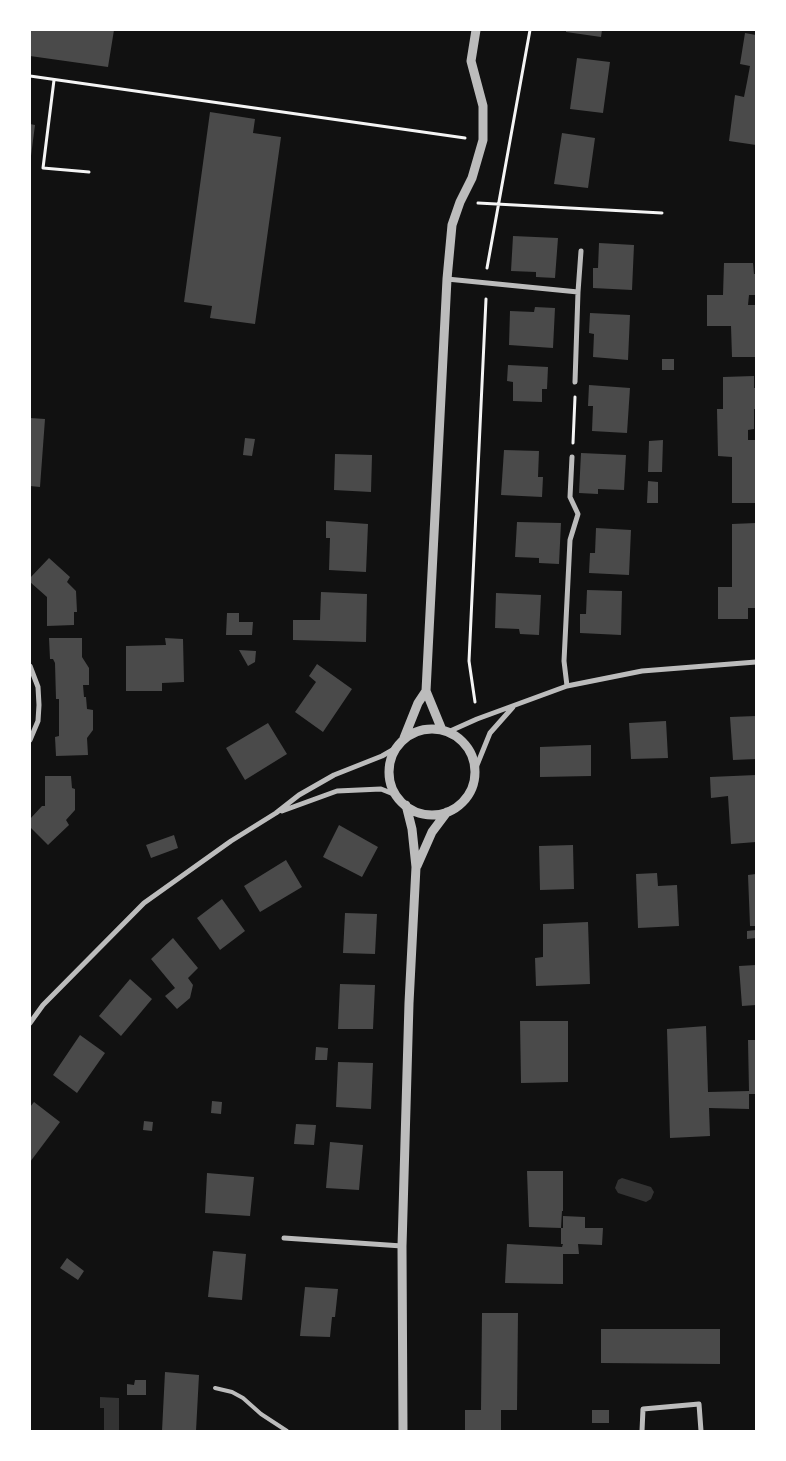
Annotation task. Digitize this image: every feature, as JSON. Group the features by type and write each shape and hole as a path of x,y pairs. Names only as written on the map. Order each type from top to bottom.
{"street":[{"path":"445,731 426,691 447,279 452,225 460,202 472,178 483,140 483,106 471,61 476,30"},
{"path":"575,382 581,251"},
{"path":"447,279 578,292"},
{"path":"567,686 564,661 570,540 578,514 570,497 572,457"},
{"path":"445,731 567,686 642,671 756,662"},
{"path":"30,666 38,687 39,705 38,721 30,740"},
{"path":"404,739 418,703 426,691"},
{"path":"474,770 490,734 514,706"},
{"path":"428,729 445,731 459,738 467,748 472,758 474,770 473,783 459,805 447,812 433,815 418,812 406,806 396,795 390,783 391,759 396,748 404,739 415,732 428,729"},
{"path":"30,1024 44,1005 144,903 231,841 276,813 299,795 334,775 382,756 396,748"},
{"path":"276,813 337,790 381,789 396,795"},
{"path":"403,1431 402,1246 409,1012 416,867 412,829 406,806"},
{"path":"416,867 432,832 447,812"},
{"path":"284,1238 402,1246"},
{"path":"642,1431 642,1409 699,1404 701,1431"}],"lane":[{"path":"215,1388 232,1392 243,1398 261,1414 287,1431"}],"path":[{"path":"477,719 469,661 487,266 530,30"},
{"path":"30,76 483,140"},
{"path":"54,80 43,168 89,172"},
{"path":"460,202 662,213"},
{"path":"572,457 575,382"}],"shaded area":[{"path":"622,1178 651,1187 654,1192 651,1199 646,1202 618,1193 615,1188 618,1180"},
{"path":"100,1397 119,1398 119,1431 104,1431 104,1408 100,1408"}],"building":[{"path":"30,30 114,30 108,67 30,56"},
{"path":"566,30 602,30 601,37 566,32"},
{"path":"745,33 756,35 756,145 729,141 735,95 744,97 750,66 740,64"},
{"path":"577,58 610,62 603,113 570,109"},
{"path":"210,112 255,119 253,133 281,137 255,324 210,318 212,306 184,302"},
{"path":"30,124 35,125 31,156 30,156"},
{"path":"562,133 595,138 588,188 554,184"},
{"path":"513,236 558,238 555,278 536,277 536,272 511,271"},
{"path":"599,243 634,245 632,290 593,288 593,268 598,268"},
{"path":"724,263 753,263 754,274 756,274 756,295 749,295 748,305 755,305 756,357 732,357 731,326 707,326 707,295 723,295"},
{"path":"535,307 555,308 553,348 509,345 510,311 534,312"},
{"path":"590,313 630,315 628,360 593,357 594,334 589,333"},
{"path":"662,359 674,359 674,370 662,370"},
{"path":"508,365 548,367 547,389 542,389 542,402 513,401 513,382 507,381"},
{"path":"754,376 756,409 754,409 754,429 748,430 748,440 756,440 756,503 732,503 732,457 718,456 717,409 723,409 723,377"},
{"path":"589,385 630,388 627,433 592,431 593,406 588,406"},
{"path":"30,418 45,419 40,487 30,486"},
{"path":"245,438 255,439 252,456 243,455"},
{"path":"663,440 662,472 648,472 649,441"},
{"path":"504,450 539,451 538,477 543,477 542,497 501,495"},
{"path":"581,453 626,455 624,490 598,489 598,494 579,493"},
{"path":"335,454 372,455 371,492 334,490"},
{"path":"648,481 658,482 658,503 647,503"},
{"path":"326,521 368,524 366,572 329,570 330,538 326,538"},
{"path":"517,522 561,523 559,564 539,563 539,558 515,557"},
{"path":"756,523 755,608 748,608 748,619 718,619 718,587 732,587 732,524"},
{"path":"596,528 631,530 629,575 589,573 590,553 595,553"},
{"path":"49,558 70,577 67,582 76,591 77,612 74,612 74,625 47,626 47,597 30,582 30,578"},
{"path":"587,590 622,591 621,635 580,633 580,614 586,614"},
{"path":"321,592 367,594 366,642 293,640 293,620 320,620"},
{"path":"496,593 541,595 539,635 520,634 519,629 495,628"},
{"path":"227,613 239,613 239,622 253,622 252,635 226,635"},
{"path":"49,638 82,638 82,657 89,668 89,685 83,685 84,697 86,697 87,709 93,710 93,730 87,738 88,755 56,756 55,737 59,736 59,699 56,699 55,663 53,659 50,659"},
{"path":"165,638 183,639 184,682 162,683 162,691 126,691 126,646 166,645"},
{"path":"239,650 256,651 255,662 248,666"},
{"path":"317,664 352,689 323,732 295,712 316,682 309,676"},
{"path":"756,716 756,759 733,760 730,717"},
{"path":"666,721 668,758 631,759 629,723"},
{"path":"268,723 287,754 245,780 226,748"},
{"path":"591,745 591,776 540,777 540,747"},
{"path":"756,775 756,842 731,844 728,796 711,798 710,777"},
{"path":"45,776 71,776 72,788 75,789 75,810 66,820 69,825 48,845 30,827 30,819 42,806 45,806"},
{"path":"339,825 378,847 362,877 323,857"},
{"path":"174,835 178,848 151,858 146,845"},
{"path":"573,845 574,889 540,890 539,846"},
{"path":"286,860 302,887 260,912 244,886"},
{"path":"657,873 658,886 677,885 679,926 638,928 636,874"},
{"path":"756,874 756,926 750,926 748,875"},
{"path":"222,899 245,931 220,950 197,918"},
{"path":"345,913 377,914 375,954 343,953"},
{"path":"588,922 590,984 536,986 535,958 543,957 543,924"},
{"path":"756,930 756,938 747,939 747,931"},
{"path":"173,938 198,968 188,978 193,985 190,998 177,1009 165,996 175,988 151,959"},
{"path":"756,965 756,1005 742,1006 739,966"},
{"path":"130,979 152,999 121,1036 99,1016"},
{"path":"340,984 375,985 373,1029 338,1029"},
{"path":"520,1021 568,1021 568,1082 521,1083"},
{"path":"706,1026 708,1092 749,1091 748,1040 756,1040 756,1094 749,1094 749,1109 709,1108 710,1136 670,1138 667,1029"},
{"path":"80,1035 105,1053 77,1093 53,1075"},
{"path":"316,1047 328,1048 327,1060 315,1060"},
{"path":"338,1062 373,1063 371,1109 336,1107"},
{"path":"212,1101 222,1102 221,1114 211,1113"},
{"path":"34,1102 60,1122 30,1162 30,1107"},
{"path":"144,1121 153,1122 152,1131 143,1130"},
{"path":"296,1124 316,1125 314,1145 294,1144"},
{"path":"330,1142 363,1145 359,1190 326,1188"},
{"path":"527,1171 563,1171 561,1228 529,1227"},
{"path":"207,1173 254,1177 250,1216 205,1213"},
{"path":"563,1216 585,1217 585,1228 603,1228 602,1245 578,1244 579,1254 563,1254 563,1284 505,1283 507,1244 562,1247 561,1228 563,1228"},
{"path":"213,1251 246,1254 242,1300 208,1297"},
{"path":"67,1258 84,1271 78,1280 60,1268"},
{"path":"305,1287 338,1289 335,1317 332,1317 330,1337 300,1336"},
{"path":"482,1313 518,1313 517,1410 501,1410 501,1431 465,1431 465,1410 481,1410"},
{"path":"601,1329 720,1329 720,1364 601,1363"},
{"path":"165,1372 199,1375 196,1431 162,1431"},
{"path":"135,1380 146,1380 146,1395 127,1395 127,1384 134,1385"},
{"path":"592,1410 609,1410 609,1423 592,1423"}]}
